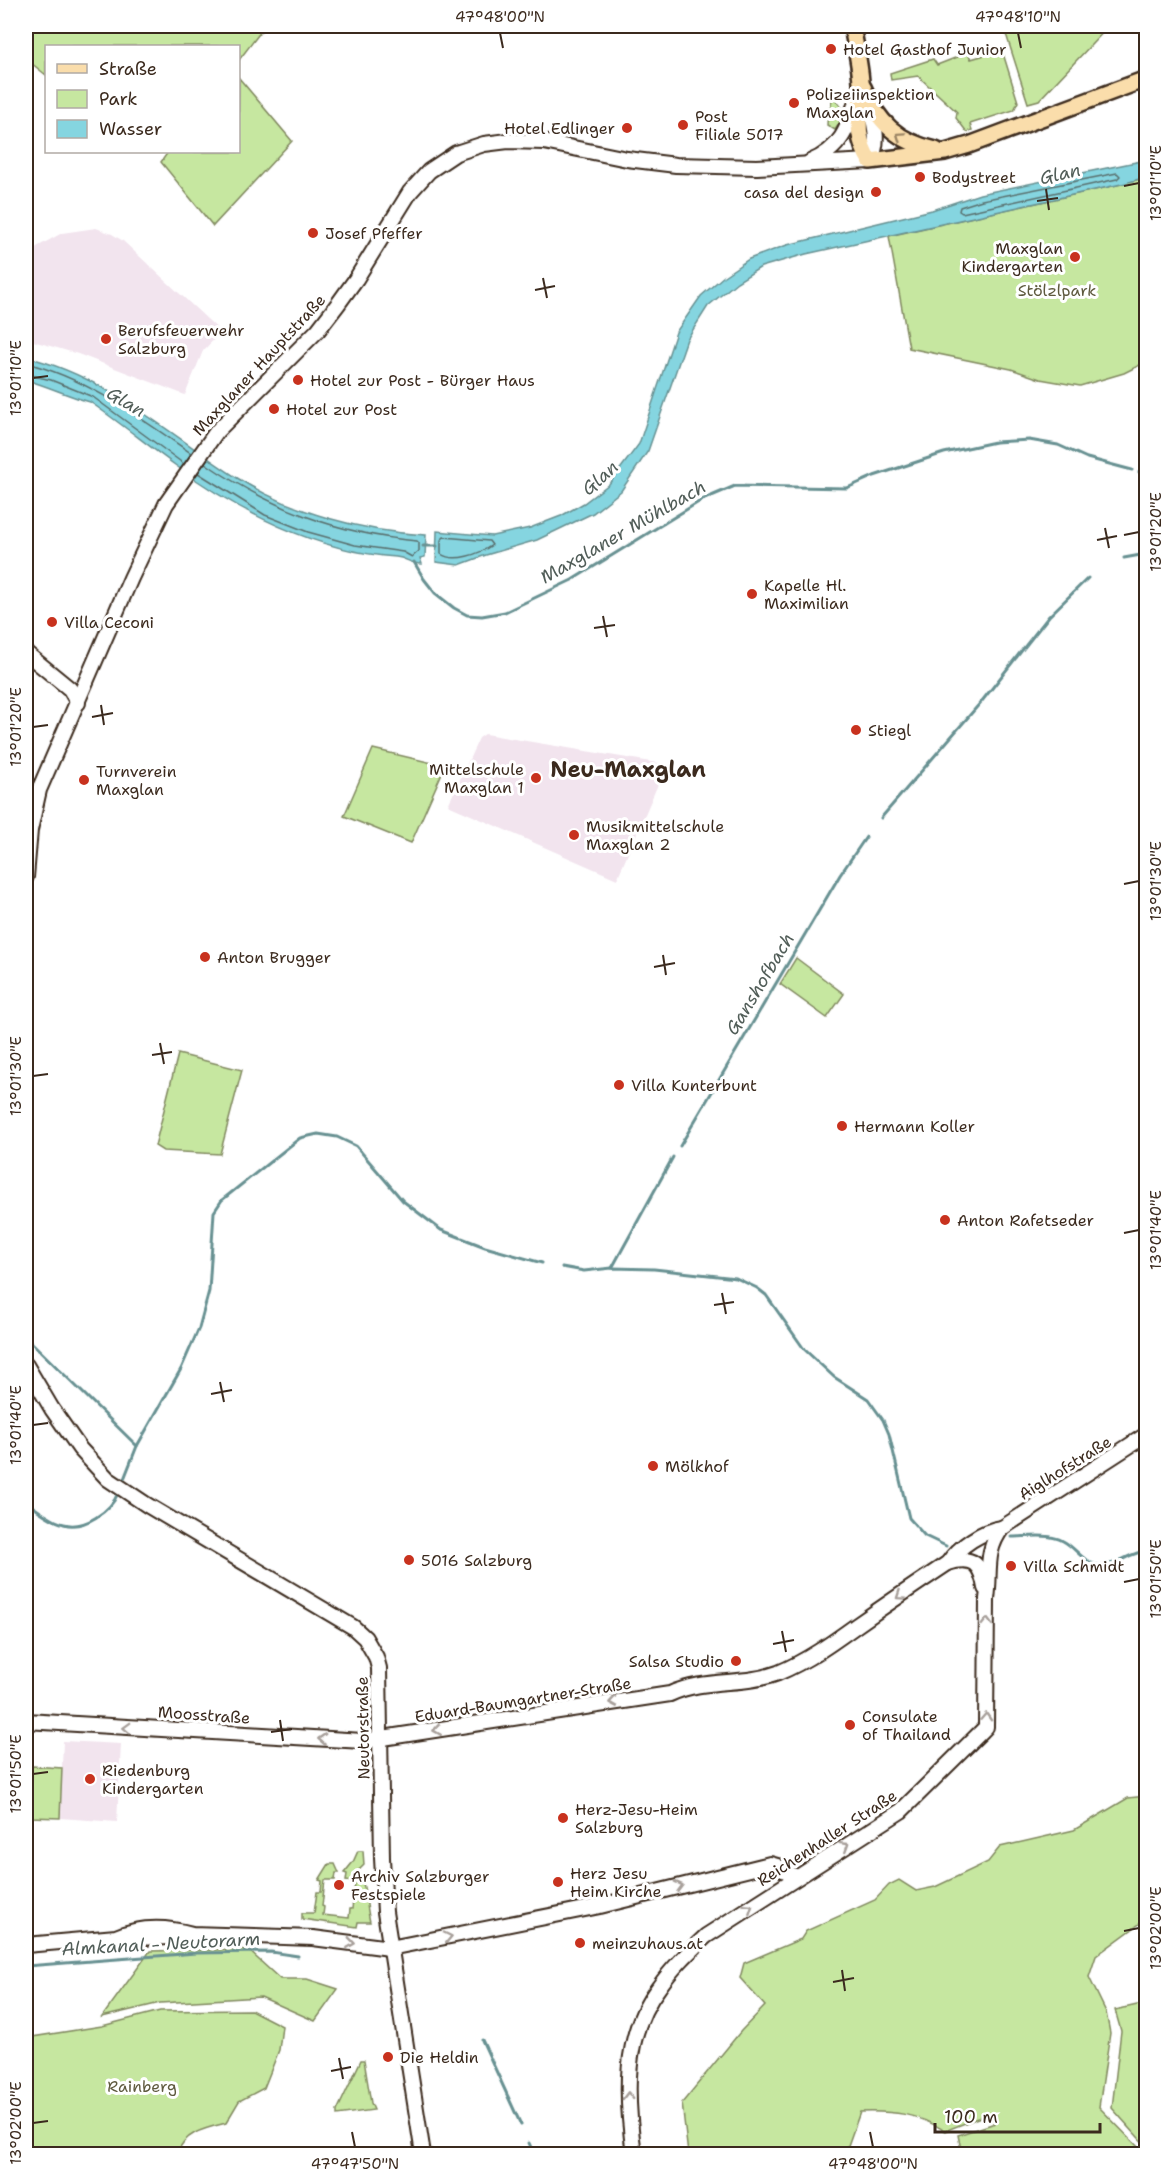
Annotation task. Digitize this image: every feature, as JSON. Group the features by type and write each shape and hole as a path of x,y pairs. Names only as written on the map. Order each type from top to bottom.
{"main road":[{"path":"852,26 861,82 858,132 863,151 870,161 945,152 969,145 1146,79"},
{"path":"861,82 878,116 902,139 918,146 945,152"}],"street":[{"path":"805,165 819,159 841,139 848,126 861,82"},
{"path":"869,101 877,138 875,151 870,161"},
{"name":"Maxglaner Hauptstraße","path":"26,877 30,830 39,790 163,511 185,475 224,423 318,330 356,279 410,192 429,171 456,153 495,142 544,142 627,159 676,165 737,167 870,161"},
{"path":"26,653 70,689 78,703"},
{"name":"Neutorstraße","path":"26,1365 52,1410 80,1449 120,1487 353,1627 365,1638 376,1657 379,1668 385,1912 423,2154"},
{"name":"Aiglhofstraße","path":"1002,1528 1146,1436"},
{"name":"Eduard-Baumgartner-Straße","path":"380,1740 670,1694 686,1696 728,1689 743,1681 776,1674 798,1664 948,1563 956,1552 992,1529 1002,1528"},
{"name":"Reichenhaller Straße","path":"634,2154 627,2091 629,2066 643,2015 657,1988 706,1936 901,1811 986,1727 987,1599 990,1581 990,1548 1002,1528"},
{"path":"948,1563 964,1560 976,1564 982,1574 987,1599"},
{"name":"Moosstraße","path":"26,1721 306,1738 380,1740"},
{"path":"26,1945 116,1937 129,1931 145,1929 174,1929 192,1934 313,1938 390,1948 600,1906 770,1864 796,1877"}],"shaded area":[{"path":"96,228 123,241 221,332 203,351 185,395 78,354 26,339 26,253 62,233"},
{"path":"485,734 663,764 665,768 617,879 448,805 479,738"},
{"name":"Riedenburg Kindergarten","path":"63,1741 121,1744 117,1822 60,1818"}],"green space":[{"path":"26,26 265,26 240,59 240,45 45,45 45,74 26,59"},
{"path":"1012,26 1109,26 1039,100 1028,103 1006,34"},
{"path":"1002,50 1018,102 1014,110 970,124 972,130 967,132 956,118 957,112 918,76 891,80 890,73 933,59 937,65 968,53 971,59"},
{"path":"240,79 292,141 213,226 161,162 167,153 240,153"},
{"path":"832,95 846,113 835,130 827,125 828,108 831,108"},
{"name":"Stölzlpark","path":"1146,177 1146,362 1124,373 1080,386 1040,379 1011,369 909,348 889,236"},
{"path":"373,749 445,766 411,843 344,816"},
{"path":"796,958 844,994 827,1018 780,984"},
{"path":"178,1054 242,1070 220,1154 163,1151 155,1146"},
{"path":"32,1766 62,1768 60,1818 30,1817"},
{"path":"1146,1796 1146,1919 1096,1956 1089,1977 1106,2012 1110,2033 1099,2107 1145,2154 962,2154 958,2135 995,2123 988,2114 945,2131 925,2120 904,2114 860,2112 845,2154 688,2154 682,2103 741,2031 765,2006 740,1978 744,1963 801,1939 806,1931 875,1900 889,1885 899,1880 916,1891 935,1887 988,1862 1000,1847 1074,1830 1128,1798"},
{"path":"358,1851 363,1851 364,1865 359,1870 365,1889 370,1922 358,1922 357,1927 302,1919 302,1913 314,1913 317,1892 321,1892 322,1881 319,1880 329,1864 335,1864 339,1873 336,1873 335,1880 325,1880 323,1915 349,1918 355,1882 346,1881 347,1874 344,1873"},
{"path":"247,1949 280,1979 307,1979 338,1989 315,2021 261,1997 160,2003 102,2017 150,1951"},
{"path":"1146,2003 1146,2146 1112,2108 1121,2031 1115,2010"},
{"name":"Rainberg","path":"251,2010 282,2026 279,2050 264,2088 239,2101 226,2123 204,2129 190,2136 177,2154 28,2154 26,2151 26,2038 102,2026 160,2011"},
{"path":"361,2060 364,2060 374,2110 337,2115 337,2111"}],"water":[{"path":"1146,160 1146,177 1126,183 806,254 761,267 737,282 708,306 687,339 648,451 621,491 593,513 537,540 459,565 436,562 437,531 492,536 530,528 561,516 584,503 609,484 639,444 676,332 701,296 749,259 787,245 932,210 980,194"},
{"path":"26,357 56,366 111,392 239,479 281,501 353,525 426,535 425,557 420,558 422,564 337,547 308,538 251,513 199,482 90,402 26,380"}],"waterway":[{"name":"Maxglaner Mühlbach","path":"414,562 435,593 467,615 482,616 505,612 572,580 702,500 735,486 847,488 874,476 944,453 995,442 1029,440 1058,445 1087,458 1132,470"},
{"name":"Maxglaner Mühlbach","path":"1139,472 1146,474"},
{"name":"Glan","path":"423,546 437,546"},
{"name":"Ganshofbach","path":"1124,558 1146,554"},
{"name":"Ganshofbach","path":"881,818 982,701 1049,616 1088,578"},
{"name":"Ganshofbach","path":"680,1146 840,875 866,837"},
{"path":"122,1484 137,1446 181,1369 199,1328 209,1291 214,1212 222,1200 300,1138 318,1134 337,1137 356,1146 403,1201 441,1230 485,1247 542,1263"},
{"name":"Ganshofbach","path":"612,1268 673,1157"},
{"path":"562,1267 584,1271 612,1268 654,1269 736,1278 757,1288 766,1295 804,1349 834,1377 868,1399 883,1420 889,1434 909,1518 925,1536 946,1546"},
{"path":"26,1337 137,1446"},
{"path":"26,1502 54,1520 72,1525 96,1518 109,1506 118,1493"},
{"path":"1012,1537 1045,1536 1057,1539 1068,1544 1087,1561 1097,1565 1110,1564 1146,1551"},
{"name":"Almkanal - Neutorarm","path":"26,1966 196,1953 271,1952 298,1956"},
{"name":"Almkanal - Neutorarm","path":"482,2040 521,2125"},
{"name":"Almkanal - Neutorarm","path":"529,2143 534,2154"}],"place":[{"name":"Hotel Gasthof Junior","path":"831,49"},
{"name":"Polizeiinspektion Maxglan","path":"794,103"},
{"name":"Post Filiale 5017","path":"683,125"},
{"name":"Hotel Edlinger","path":"627,128"},
{"name":"Bodystreet","path":"920,177"},
{"name":"casa del design","path":"876,192"},
{"name":"Josef Pfeffer","path":"313,233"},
{"name":"Maxglan Kindergarten","path":"1075,257"},
{"name":"Berufsfeuerwehr Salzburg","path":"106,339"},
{"name":"Hotel zur Post - Bürger Haus","path":"298,380"},
{"name":"Hotel zur Post","path":"274,409"},
{"name":"Kapelle Hl. Maximilian","path":"752,594"},
{"name":"Villa Ceconi","path":"52,622"},
{"name":"Stiegl","path":"856,730"},
{"name":"Mittelschule Maxglan 1","path":"536,778"},
{"name":"Turnverein Maxglan","path":"84,780"},
{"name":"Musikmittelschule Maxglan 2","path":"574,835"},
{"name":"Anton Brugger","path":"205,957"},
{"name":"Villa Kunterbunt","path":"619,1085"},
{"name":"Hermann Koller","path":"842,1126"},
{"name":"Anton Rafetseder","path":"945,1220"},
{"name":"Mölkhof","path":"653,1466"},
{"name":"5016 Salzburg","path":"409,1560"},
{"name":"Villa Schmidt","path":"1011,1566"},
{"name":"Salsa Studio","path":"736,1661"},
{"name":"Consulate of Thailand","path":"850,1725"},
{"name":"Riedenburg Kindergarten","path":"90,1779"},
{"name":"Herz-Jesu-Heim Salzburg","path":"563,1818"},
{"name":"Herz Jesu Heim Kirche","path":"558,1882"},
{"name":"Archiv Salzburger Festspiele","path":"339,1885"},
{"name":"meinzuhaus.at","path":"580,1943"},
{"name":"Die Heldin","path":"388,2057"}],"district":[{"name":"Neu-Maxglan","path":"628,769"}]}
